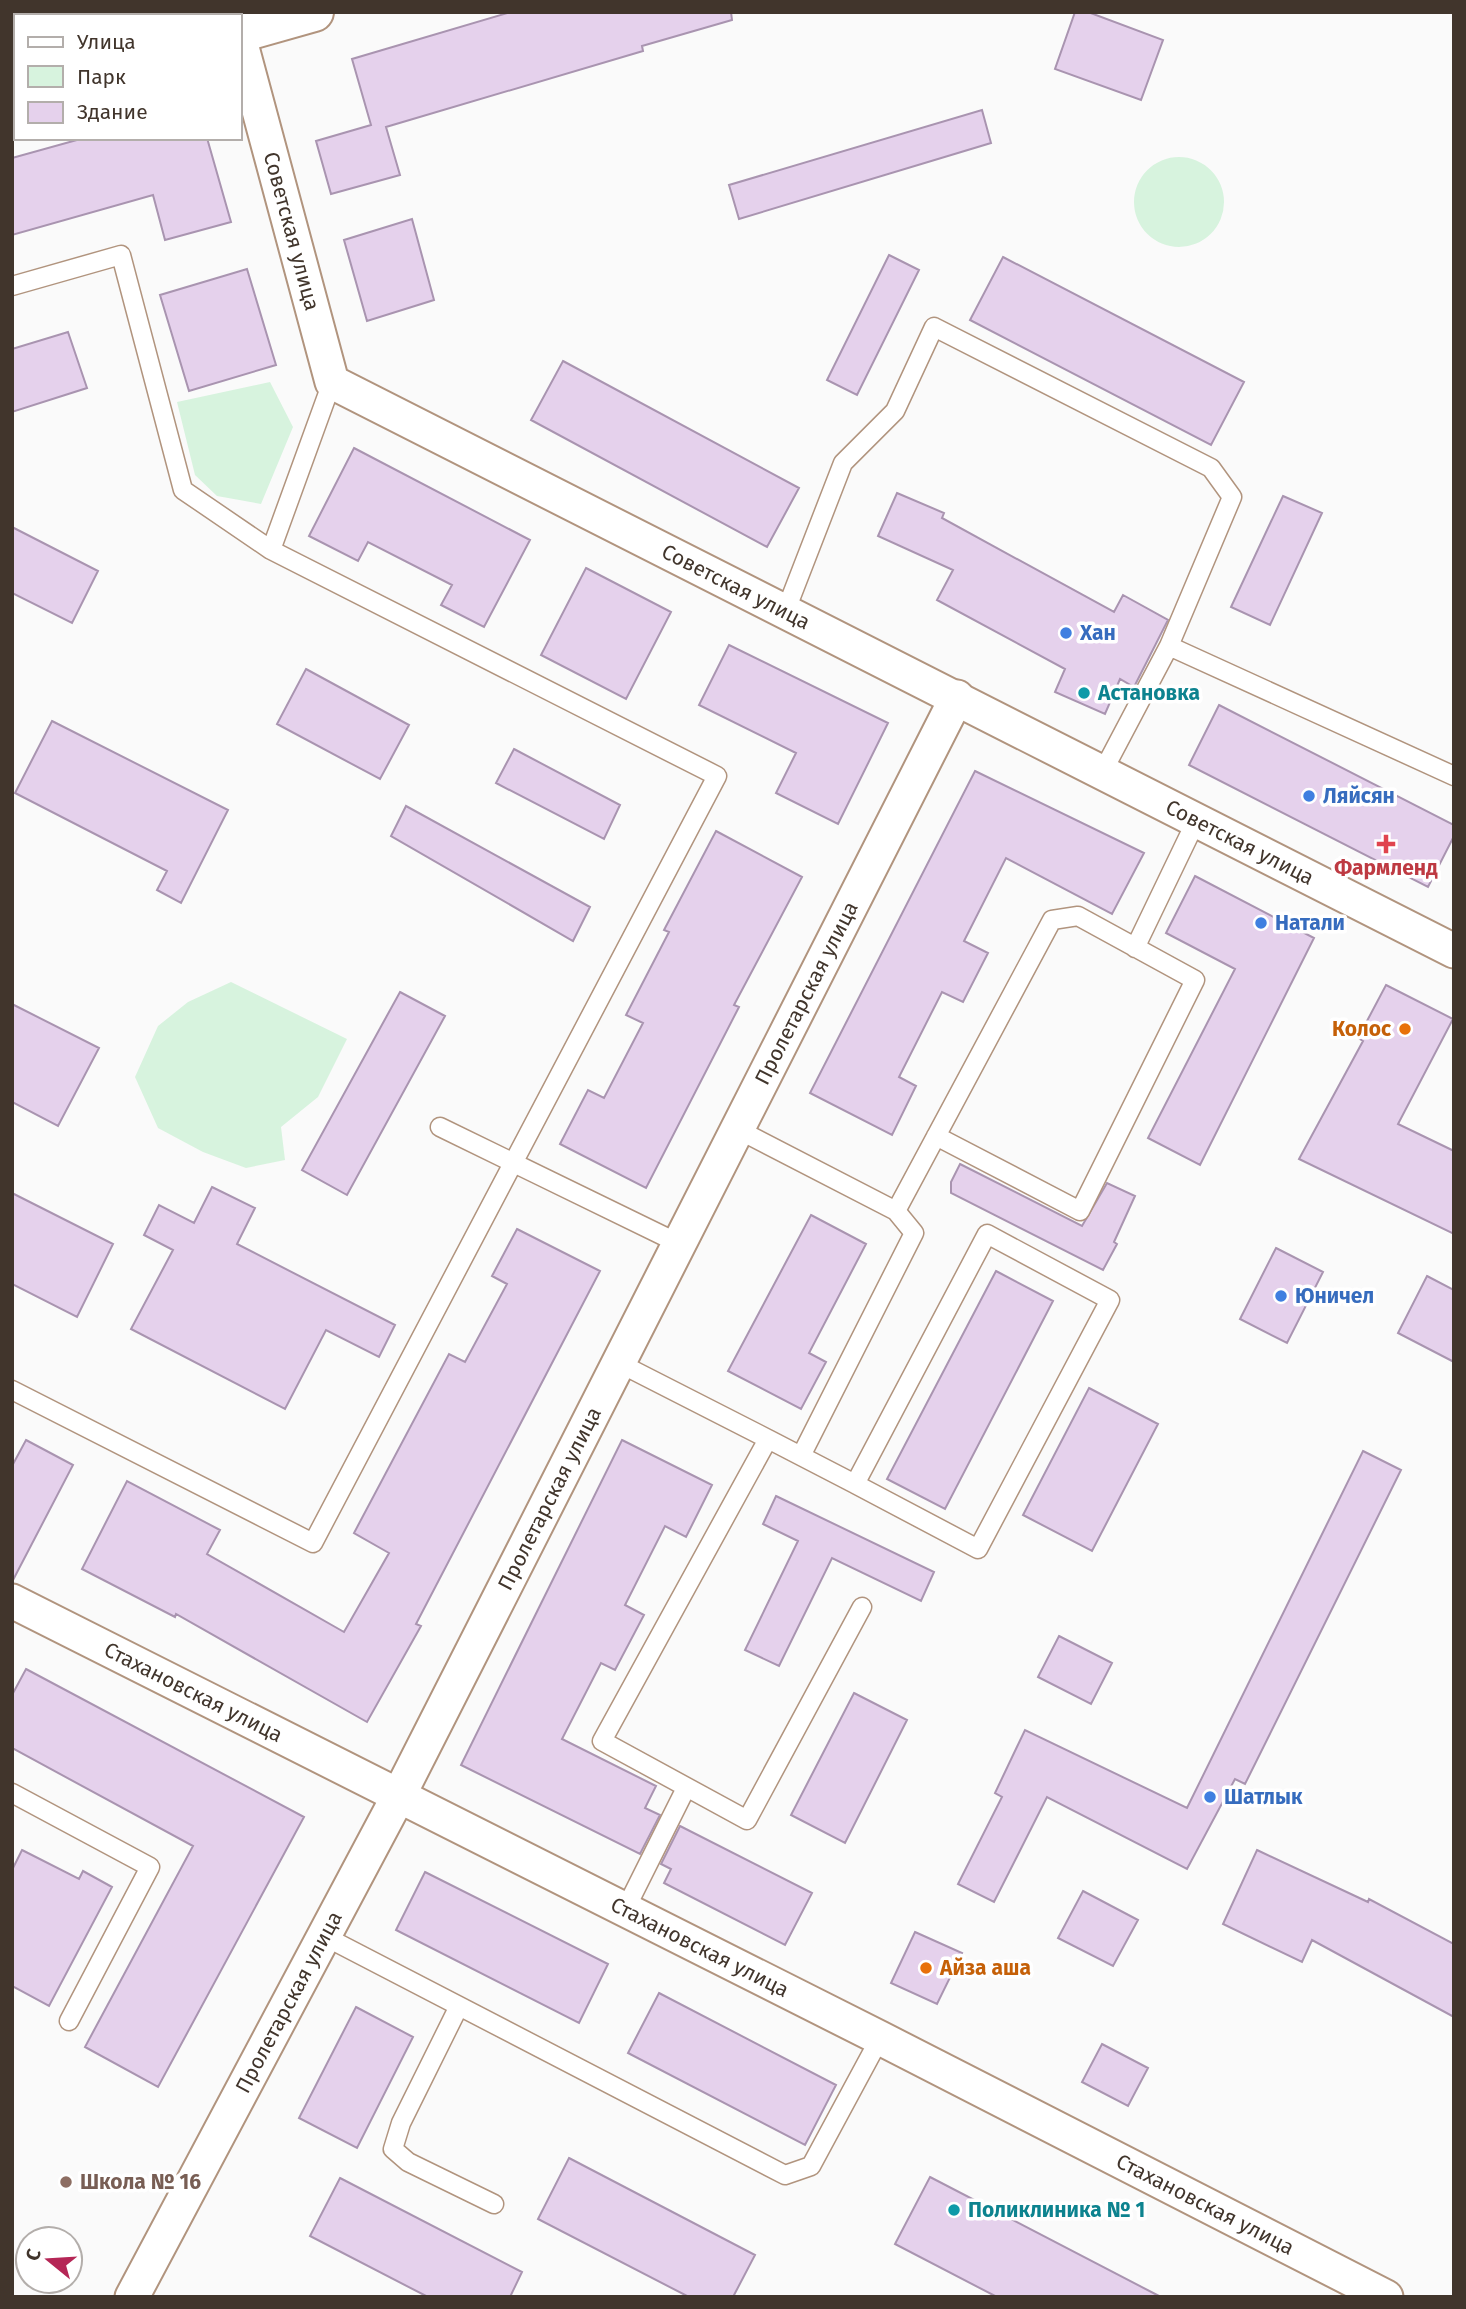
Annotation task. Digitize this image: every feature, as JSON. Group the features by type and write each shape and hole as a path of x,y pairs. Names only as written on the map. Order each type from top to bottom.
{"street":[{"path":"242,32 314,12"},
{"name":"Советская улица","path":"242,47 332,382 786,610 1102,773 1197,818 1454,951"},
{"name":"Пролетарская улица","path":"132,2297 398,1797 957,697"},
{"name":"Стахановская улица","path":"12,1601 880,2038 1384,2296"}],"lane":[{"path":"12,286 121,255 183,490 271,550 717,776 313,1543 12,1390"},
{"path":"786,610 843,463 895,411 933,327 1210,468 1233,496 1169,646 1102,773"},
{"path":"271,550 332,382"},
{"path":"1169,646 1454,776"},
{"path":"1135,948 1197,818"},
{"path":"896,1211 936,1136 1052,920 1078,916 1195,980 1080,1211 936,1136"},
{"path":"440,1127 680,1244"},
{"path":"739,1130 896,1211 914,1233 801,1456"},
{"path":"620,1363 978,1549 1110,1300 988,1234 855,1483"},
{"path":"768,1439 602,1741 747,1820 862,1607"},
{"path":"625,1910 686,1788"},
{"path":"12,1793 150,1867 69,2021"},
{"path":"324,1936 785,2175 811,2166 880,2038"},
{"path":"459,2006 401,2123 393,2149 408,2162 494,2203"}],"green space":[{"path":"1179,157 1196,161 1211,170 1220,185 1224,202 1220,219 1211,234 1196,243 1179,247 1162,243 1147,234 1138,219 1134,202 1138,185 1147,170 1162,161"},
{"path":"270,382 293,427 261,504 217,496 195,475 177,402"},
{"path":"231,982 347,1039 318,1097 281,1127 285,1160 246,1168 203,1152 158,1128 135,1077 158,1026 188,1002"}],"building":[{"path":"511,12 731,12 732,20 642,46 643,51 386,127 400,175 331,194 316,141 371,125 352,59"},
{"path":"1075,12 1088,12 1163,40 1141,100 1055,69"},
{"path":"982,110 991,143 739,219 729,185"},
{"path":"77,140 208,140 231,222 165,240 153,195 12,235 12,158"},
{"path":"412,219 434,300 367,321 344,240"},
{"path":"889,255 919,270 857,395 827,380"},
{"path":"1003,257 1244,382 1211,445 970,320"},
{"path":"247,269 276,365 189,391 160,295"},
{"path":"68,332 87,388 12,412 12,349"},
{"path":"563,361 799,488 767,547 531,420"},
{"path":"354,448 530,540 484,627 441,605 452,585 368,542 358,561 309,536"},
{"path":"897,493 944,513 942,518 1114,612 1123,595 1168,620 1134,687 1120,679 1105,714 1055,692 1065,669 937,600 953,570 878,536"},
{"path":"1283,496 1322,513 1270,625 1231,607"},
{"path":"12,527 98,571 72,623 12,593"},
{"path":"586,568 671,612 626,699 541,655"},
{"path":"729,645 888,723 838,824 776,793 796,753 699,705"},
{"path":"306,669 409,725 380,779 277,724"},
{"path":"1219,705 1454,825 1454,836 1428,887 1189,765"},
{"path":"52,721 228,810 181,903 157,890 167,871 15,793"},
{"path":"514,749 620,805 604,839 496,783"},
{"path":"975,771 1144,853 1112,914 1006,858 964,941 988,953 963,1002 942,992 899,1077 916,1086 892,1135 810,1093"},
{"path":"406,806 590,907 573,941 391,836"},
{"path":"716,831 802,877 734,1005 739,1007 646,1188 560,1144 588,1090 604,1098 643,1023 626,1015 669,932 664,930"},
{"path":"1195,876 1314,938 1200,1165 1148,1138 1235,969 1166,933"},
{"path":"1386,985 1453,1019 1398,1124 1454,1151 1454,1234 1299,1159 1363,1041 1358,1038"},
{"path":"400,992 445,1016 347,1195 302,1170"},
{"path":"12,1004 99,1048 58,1126 12,1102"},
{"path":"960,1164 1082,1226 1107,1183 1135,1196 1114,1242 1117,1244 1103,1270 951,1193 951,1182"},
{"path":"212,1187 255,1208 237,1244 395,1325 379,1357 326,1330 285,1409 131,1329 173,1250 144,1235 159,1205 194,1223"},
{"path":"12,1193 113,1244 77,1317 12,1284"},
{"path":"811,1215 866,1244 809,1353 826,1362 801,1409 728,1371"},
{"path":"517,1229 600,1271 416,1624 421,1626 367,1722 176,1614 175,1617 82,1569 127,1481 220,1530 207,1554 344,1632 389,1553 354,1533 449,1354 465,1362 507,1284 492,1276"},
{"name":"Юничел","path":"1276,1248 1323,1272 1287,1343 1240,1319"},
{"path":"996,1271 1053,1301 945,1509 887,1479"},
{"path":"1427,1276 1454,1290 1454,1362 1398,1333"},
{"path":"1089,1388 1158,1424 1092,1551 1023,1515"},
{"path":"26,1440 73,1465 12,1582 12,1466"},
{"path":"622,1440 712,1485 686,1537 665,1526 625,1605 644,1615 615,1670 601,1663 562,1739 656,1786 645,1808 660,1815 640,1854 461,1765"},
{"path":"1363,1451 1401,1470 1245,1784 1235,1779 1187,1869 1047,1797 994,1902 958,1884 1002,1797 995,1793 1025,1730 1187,1808"},
{"path":"776,1496 934,1572 921,1601 832,1558 779,1666 745,1650 798,1541 763,1524"},
{"path":"1059,1636 1112,1663 1091,1704 1038,1677"},
{"path":"26,1669 304,1817 158,2087 85,2047 193,1846 12,1748 12,1695"},
{"path":"854,1693 907,1720 845,1843 791,1815"},
{"path":"680,1826 812,1893 785,1945 664,1883 671,1869 661,1864"},
{"path":"22,1850 79,1879 83,1871 112,1887 49,2006 12,1986 12,1870"},
{"path":"1257,1850 1368,1902 1369,1899 1454,1944 1454,2017 1312,1940 1302,1962 1223,1924"},
{"path":"425,1872 608,1964 579,2023 396,1930"},
{"path":"1083,1891 1138,1920 1113,1966 1058,1938"},
{"name":"Айза аша","path":"915,1932 962,1953 937,2004 891,1983"},
{"path":"659,1993 836,2085 805,2145 628,2053"},
{"path":"356,2007 413,2037 357,2148 299,2118"},
{"path":"1102,2044 1148,2068 1128,2106 1082,2082"},
{"path":"569,2158 755,2255 733,2297 689,2297 538,2219"},
{"name":"Поликлиника № 1","path":"930,2177 1161,2297 997,2297 895,2244"},
{"path":"340,2178 522,2272 510,2297 428,2297 310,2236"}],"place":[{"name":"Хан","path":"1066,633"},
{"name":"Астановка","path":"1084,693"},
{"name":"Ляйсян","path":"1309,796"},
{"name":"Фармленд","path":"1386,844"},
{"name":"Натали","path":"1261,923"},
{"name":"Колос","path":"1405,1029"},
{"name":"Юничел","path":"1281,1296"},
{"name":"Шатлык","path":"1210,1797"},
{"name":"Айза аша","path":"926,1968"},
{"name":"Школа № 16","path":"66,2182"},
{"name":"Поликлиника № 1","path":"954,2210"}]}
